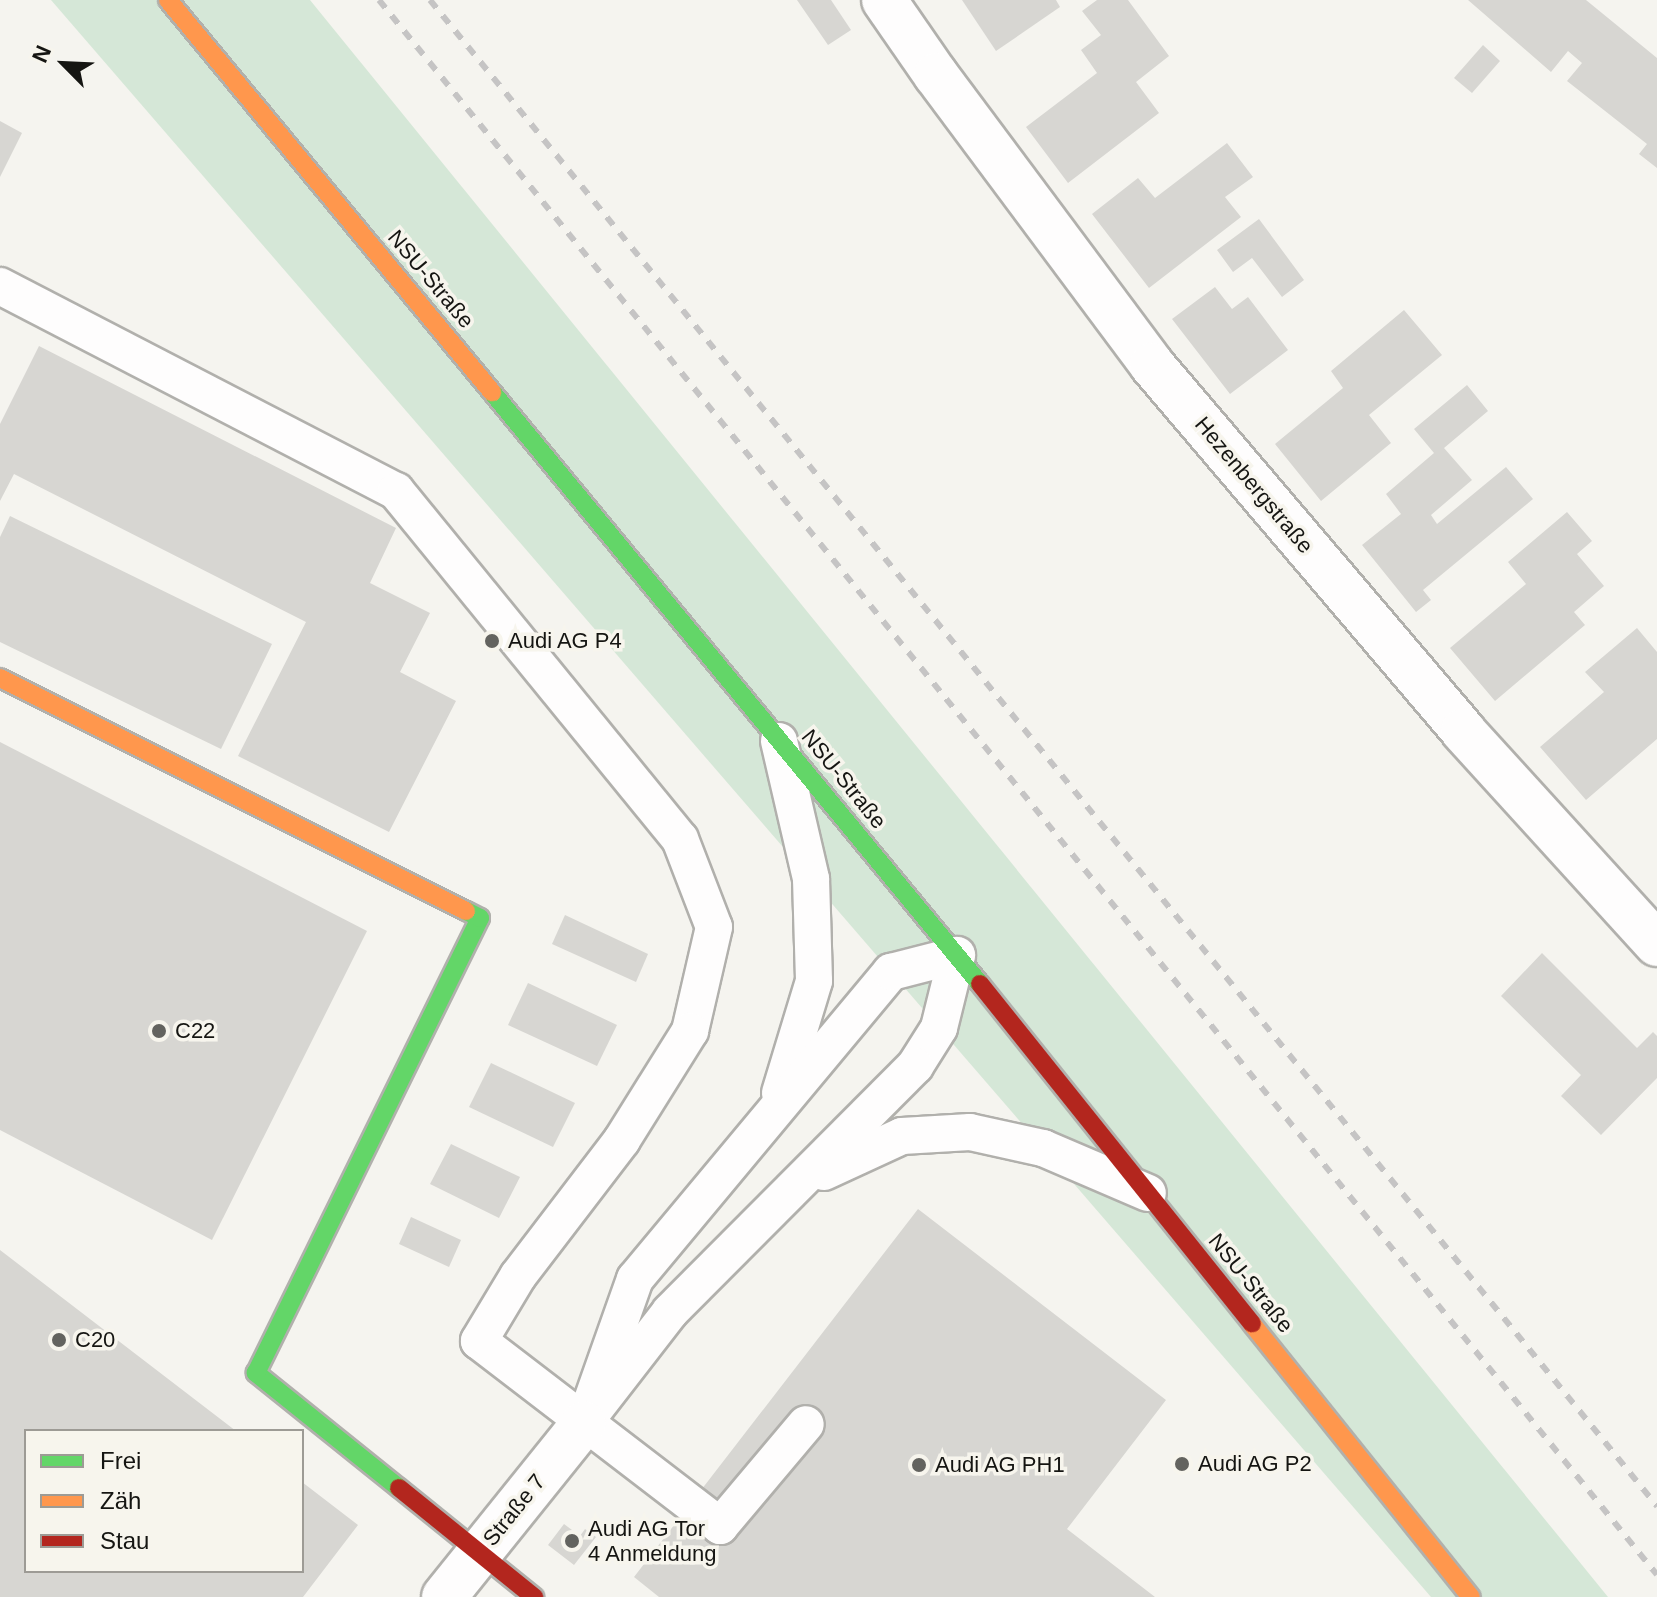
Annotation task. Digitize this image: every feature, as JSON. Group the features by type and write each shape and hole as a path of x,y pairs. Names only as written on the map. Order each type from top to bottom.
{"main road":[{"name":"NSU-Straße","path":"168,0 957,955 1471,1597"},
{"path":"0,678 480,918 256,1373 534,1597"}],"street":[{"name":"Hezenbergstraße","path":"884,0 936,75 1152,365 1463,731 1657,944"},
{"name":"Straße 7","path":"444,1597 584,1423"}],"lane":[{"path":"0,286 396,491 680,839 714,927 690,1031 622,1140 518,1276 479,1341 720,1526 806,1424"},
{"path":"773,1114 814,981 811,879 778,736"},
{"path":"957,955 939,1028 915,1066 804,1181 670,1312 584,1423 635,1279 891,972 957,955"},
{"path":"804,1181 902,1136 970,1132 1043,1148 1148,1193"}],"green space":[{"path":"51,0 310,0 1608,1597 1431,1597"}],"building":[{"path":"797,0 831,0 851,30 828,45"},
{"path":"962,0 1056,0 1060,7 996,51"},
{"path":"1097,0 1128,0 1169,56 1136,82 1159,113 1068,183 1026,127 1097,73 1081,50 1101,35 1082,11"},
{"path":"1468,0 1586,0 1657,58 1657,168 1639,154 1647,144 1567,81 1582,63 1568,51 1551,72"},
{"path":"1483,45 1500,61 1472,93 1454,78"},
{"path":"0,121 22,133 0,177"},
{"path":"1227,143 1253,177 1225,197 1241,217 1149,288 1092,214 1138,178 1155,198"},
{"path":"1259,219 1304,280 1282,297 1252,258 1233,272 1217,250"},
{"path":"1215,287 1232,309 1248,297 1288,350 1230,394 1172,319"},
{"path":"1404,310 1442,355 1369,415 1391,443 1321,501 1275,444 1343,388 1331,371"},
{"path":"39,346 396,528 370,583 430,613 400,672 456,701 389,832 238,756 306,622 14,474 0,501 0,424"},
{"path":"1467,385 1488,411 1444,448 1472,480 1431,515 1437,524 1506,467 1533,499 1423,590 1431,600 1416,612 1362,545 1401,514 1386,494 1434,453 1414,429"},
{"path":"1567,512 1592,541 1577,554 1604,586 1574,612 1585,625 1495,701 1450,648 1526,584 1508,562"},
{"path":"10,516 272,644 221,749 0,642 0,537"},
{"path":"1637,628 1657,652 1657,739 1586,800 1540,747 1604,692 1585,672"},
{"name":"C22","path":"0,742 367,931 212,1240 0,1130"},
{"path":"565,915 648,954 636,982 552,944"},
{"path":"1542,953 1637,1048 1653,1032 1657,1036 1657,1078 1601,1135 1561,1096 1581,1075 1501,996"},
{"path":"528,983 617,1025 597,1066 508,1025"},
{"path":"491,1063 575,1103 553,1147 469,1107"},
{"path":"451,1144 520,1177 499,1218 430,1184"},
{"name":"Audi AG PH1","path":"918,1209 1166,1400 1067,1529 1155,1597 659,1597 634,1577"},
{"path":"411,1217 461,1240 449,1267 399,1244"},
{"name":"C20","path":"0,1250 233,1429 24,1429 24,1573 304,1573 304,1484 358,1525 303,1597 0,1597"},
{"name":"Audi AG Tor 4 Anmeldung","path":"564,1524 580,1536 585,1529 596,1537 574,1565 548,1545"}],"railway":[{"path":"379,0 1657,1575"},
{"path":"430,0 1657,1506"}],"traffic: fast":[{"path":"492,392 980,984"},
{"path":"399,1488 256,1373 480,918 466,911"}],"traffic: slow":[{"path":"168,0 492,392"},
{"path":"0,678 466,911"},
{"path":"1252,1324 1471,1597"}],"traffic: jam":[{"path":"980,984 1252,1324"},
{"path":"399,1488 534,1597"}],"place":[{"name":"Audi AG P4","path":"492,641"},
{"name":"C22","path":"159,1031"},
{"name":"C20","path":"59,1340"},
{"name":"Audi AG P2","path":"1182,1464"},
{"name":"Audi AG PH1","path":"919,1465"},
{"name":"Audi AG Tor 4 Anmeldung","path":"572,1541"}]}
